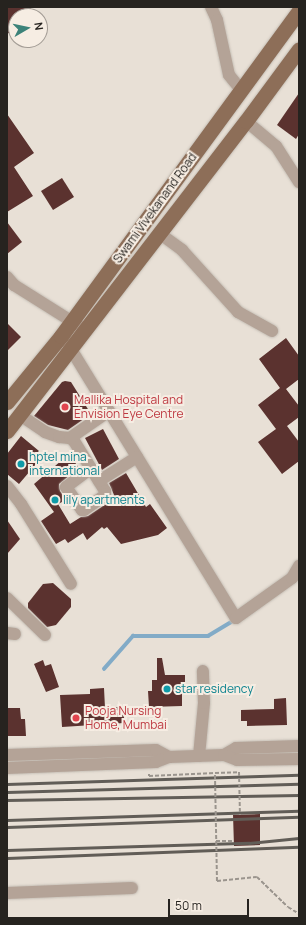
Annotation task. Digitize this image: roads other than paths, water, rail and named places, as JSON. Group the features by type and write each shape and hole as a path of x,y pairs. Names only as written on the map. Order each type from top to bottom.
{"main road":[{"name":"Swami Vivekanand Road","path":"7,402 61,336 299,11"},
{"name":"Swami Vivekanand Road","path":"7,431 246,121 299,49"}],"street":[{"path":"211,7 217,20 229,75 241,90"},
{"path":"246,121 276,146 299,182"},
{"path":"159,233 187,255 238,312 272,331"},
{"path":"7,277 14,285 85,330"},
{"path":"61,336 71,348 236,618 292,578 299,566"},
{"path":"20,415 45,432 59,438 70,438 109,411"},
{"path":"70,438 99,481 105,491 104,496 86,509 82,510 66,487 90,468"},
{"path":"99,481 137,457"},
{"path":"7,486 21,504 71,584"},
{"path":"7,598 45,635"},
{"path":"199,756 204,703 203,671"},
{"path":"224,755 236,748 299,746"},
{"path":"265,747 265,759"},
{"path":"7,768 51,760 123,757 156,750 169,756 224,755 237,760 299,759"},
{"path":"7,755 51,760"},
{"path":"7,893 132,888"}],"waterway":[{"path":"104,669 133,636 208,636 235,620"}],"railway":[{"path":"7,784 299,775"},
{"path":"7,792 299,784"},
{"path":"7,800 299,795"},
{"path":"7,820 299,811"},
{"path":"7,827 299,817"},
{"path":"7,850 249,843 299,838"},
{"path":"7,858 299,847"}],"place":[{"name":"Mallika Hospital and Envision Eye Centre","path":"65,407"},
{"name":"hptel mina international","path":"21,464"},
{"name":"lily apartments","path":"55,500"},
{"name":"star residency","path":"167,689"},
{"name":"Pooja Nursing Home, Mumbai","path":"76,718"}]}
